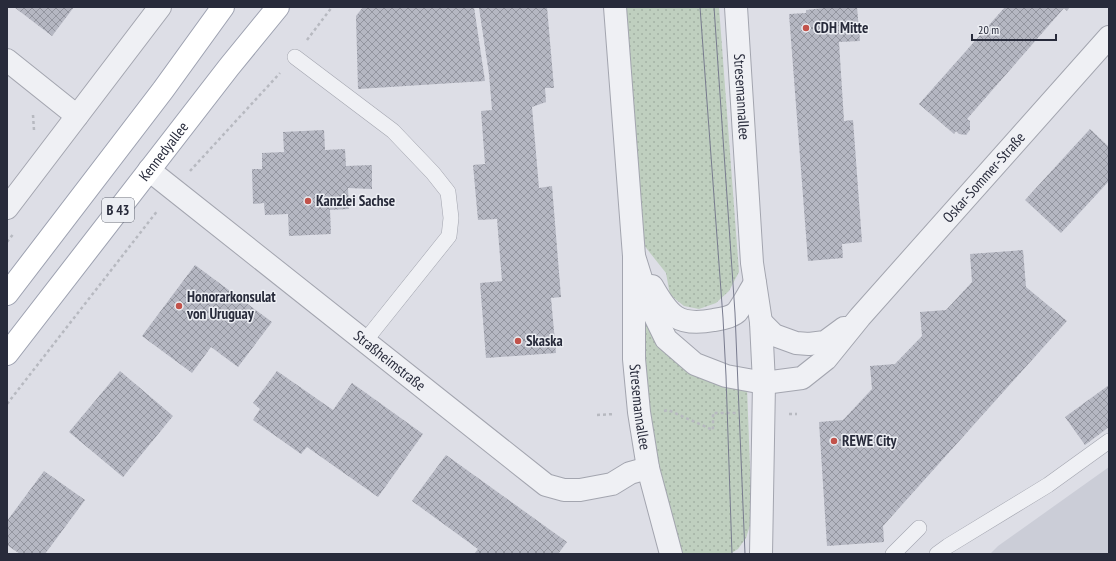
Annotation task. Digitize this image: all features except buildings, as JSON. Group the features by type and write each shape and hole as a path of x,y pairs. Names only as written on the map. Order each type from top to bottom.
{"main road":[{"name":"B 43","path":"7,294 163,90 223,7"},
{"name":"Kennedyallee","path":"7,354 149,170 278,7"}],"street":[{"path":"7,208 160,7"},
{"name":"Stresemannallee","path":"615,7 634,256 634,359 639,412 648,468 671,554"},
{"name":"Stresemannallee","path":"736,7 752,263 761,322 764,383 761,554"},
{"name":"Oskar-Sommer-Straße","path":"764,383 802,378 826,359 860,317 1109,37"},
{"path":"7,60 77,116"},
{"name":"Straßheimstraße","path":"149,170 546,485 564,490 580,490 612,484 630,473 648,468"},
{"name":"Stresemannallee","path":"634,256 664,306 679,320 700,323 735,314 755,283"},
{"name":"Stresemannallee","path":"634,256 648,304 666,339 695,364 726,376 764,383"},
{"name":"Oskar-Sommer-Straße","path":"761,322 774,335 796,343 809,344 825,342 860,317"}],"lane":[{"path":"294,57 392,131 433,173 448,192 451,218 450,236 365,341"},
{"path":"937,554 1048,485 1109,441"},
{"path":"893,554 919,528"}],"path":[{"path":"597,415 668,410 713,430 713,413 797,414"}],"shaded area":[{"path":"1109,467 1109,554 990,554 998,546"}],"green space":[{"path":"623,7 719,7 739,272 729,291 716,303 699,309 684,306 670,295 666,273 643,244"},
{"path":"640,305 649,326 747,388 752,519 746,538 738,549 730,554 682,554 658,469 651,419"}],"tram line":[{"path":"700,7 723,318 732,554"},
{"path":"714,7 735,313 745,554"}],"place":[{"name":"CDH Mitte","path":"806,28"},
{"name":"Kanzlei Sachse","path":"308,201"},
{"name":"Honorarkonsulat von Uruguay","path":"179,306"},
{"name":"Skaska","path":"518,341"},
{"name":"REWE City","path":"834,441"}]}
